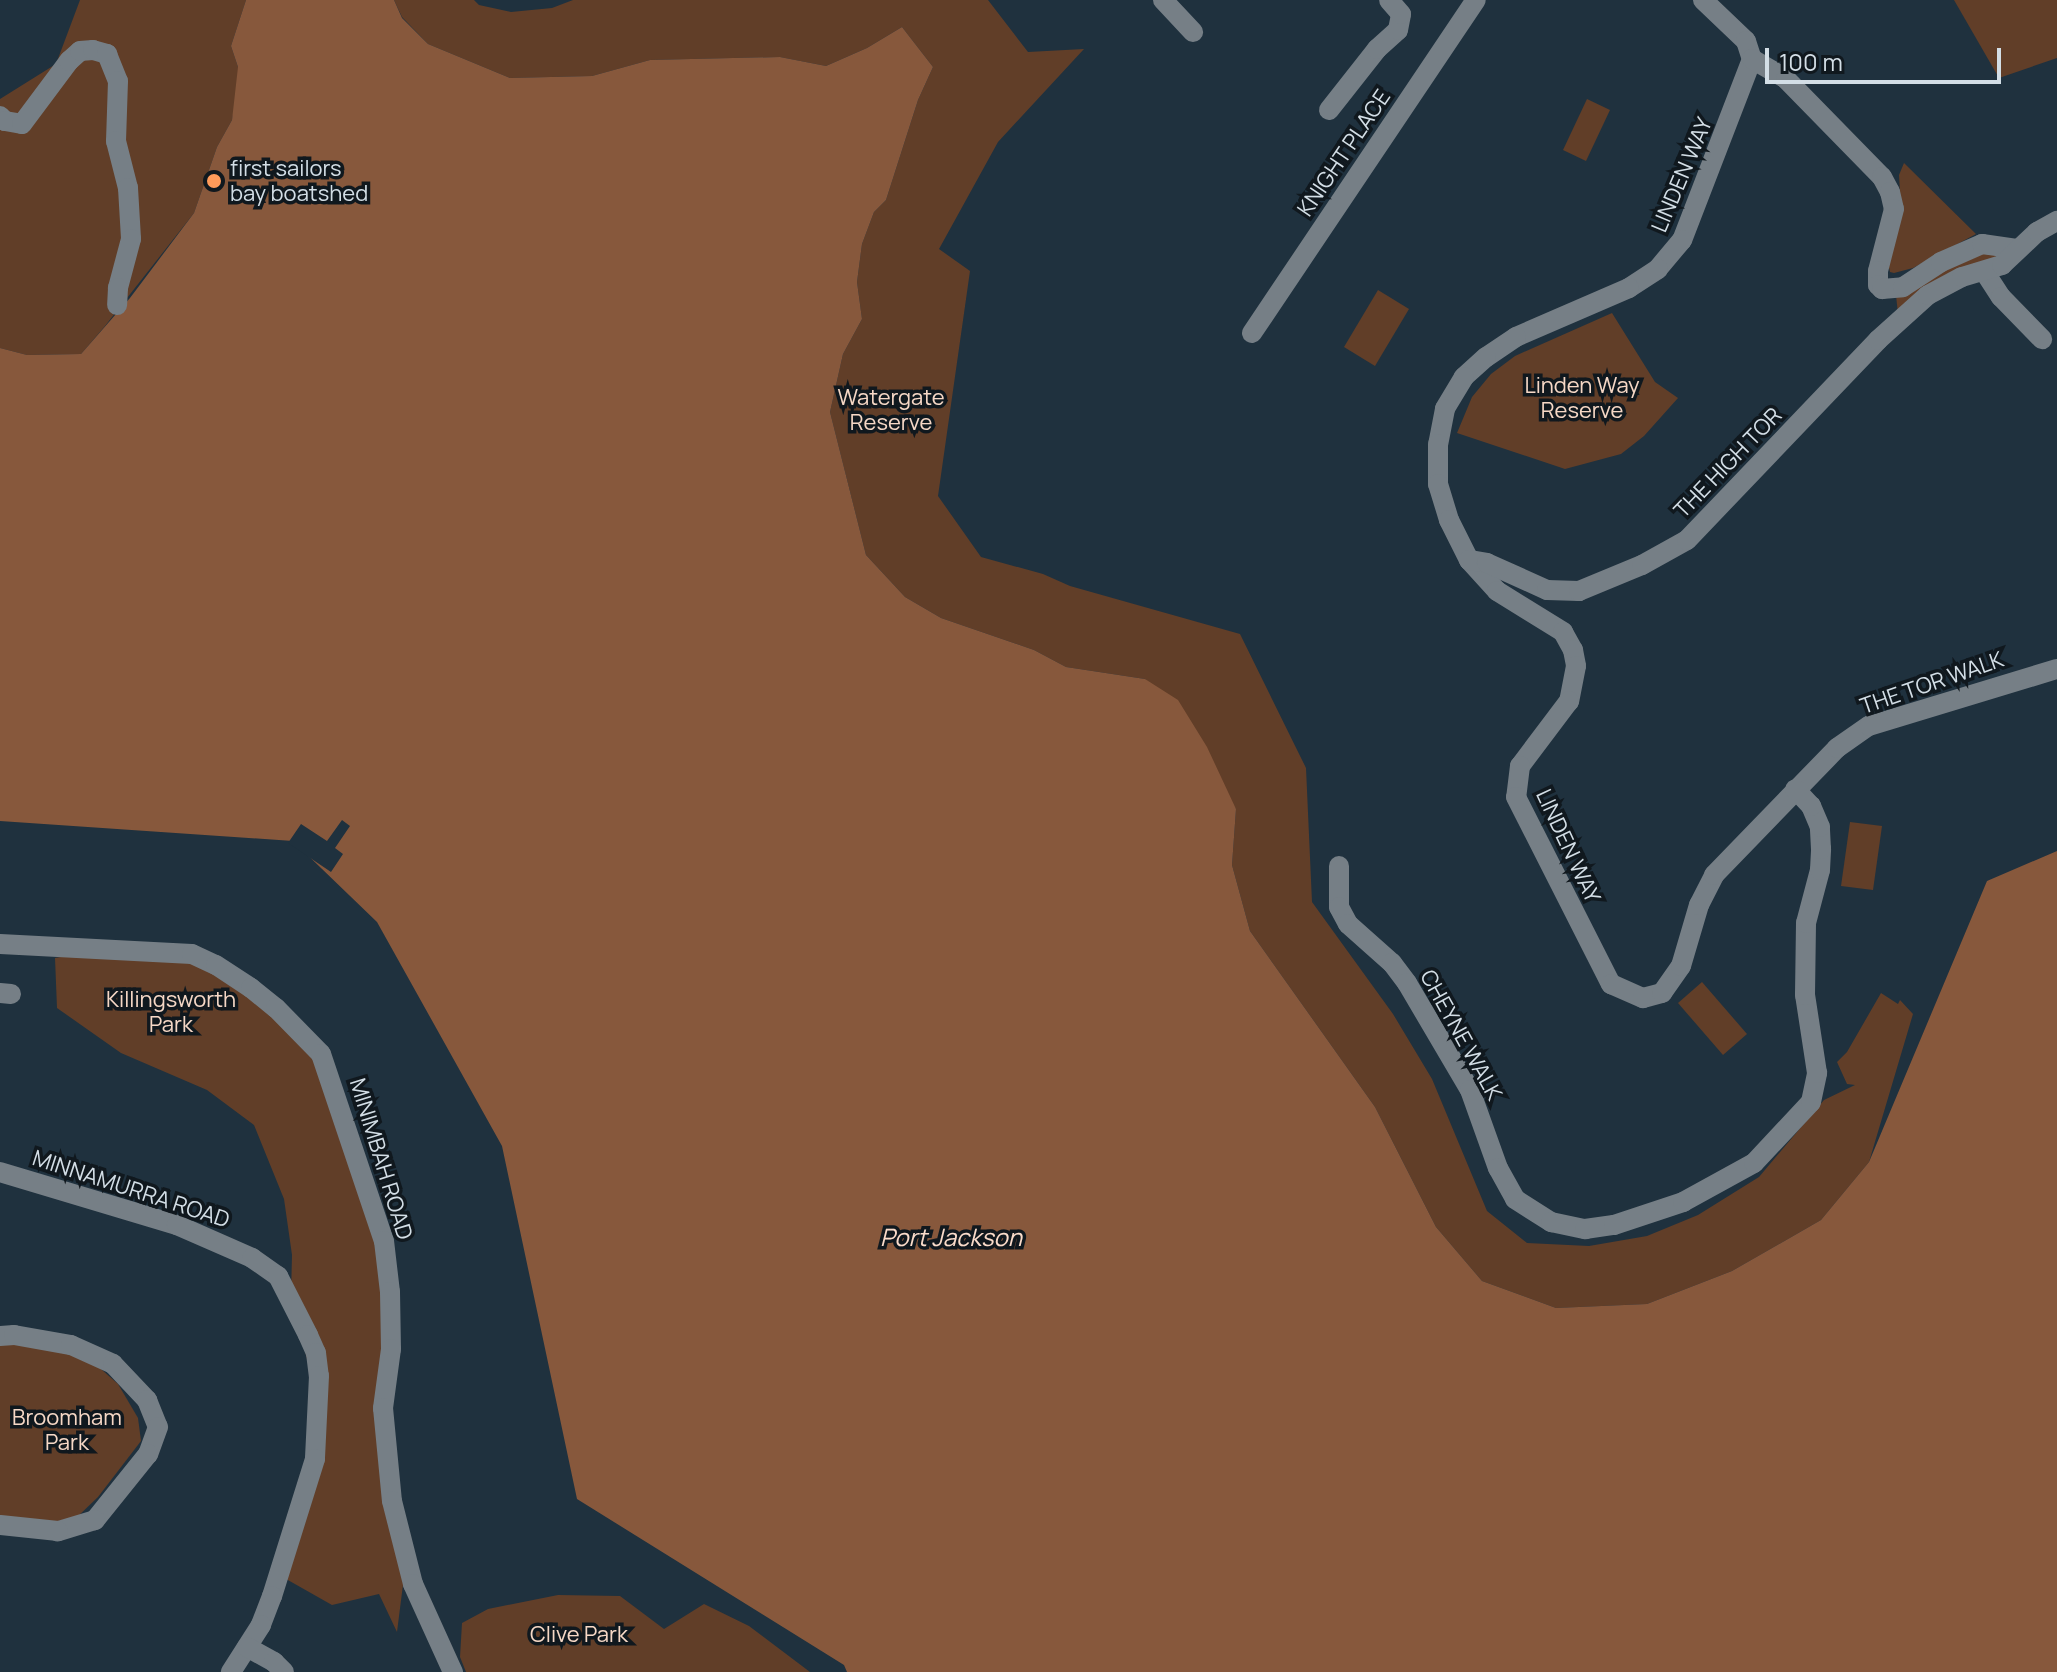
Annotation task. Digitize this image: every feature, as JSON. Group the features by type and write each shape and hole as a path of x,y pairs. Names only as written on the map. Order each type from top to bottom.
{"street":[{"path":"1163,0 1193,32"},
{"path":"1329,110 1367,60 1398,30 1401,14 1389,0"},
{"name":"KNIGHT PLACE","path":"1252,333 1476,0"},
{"path":"1703,0 1746,41 1752,59 1786,79 1882,177 1894,209 1878,271 1878,285 1882,289 1903,287 1941,262 1982,244 2017,249"},
{"path":"0,116 5,121 22,124 80,51 93,50 107,54 118,81 116,141 128,188 131,239 118,288 117,305"},
{"name":"LINDEN WAY","path":"1752,59 1735,112 1674,252 1629,288 1516,337 1486,357 1464,377 1445,409 1438,444 1438,484 1449,520 1469,560 1497,591 1563,632 1573,650 1576,666 1569,701 1520,766 1516,797 1611,984 1643,998 1662,993 1668,987 1681,966 1699,905 1714,875 1795,789"},
{"name":"THE HIGH TOR","path":"1469,560 1487,563 1547,590 1579,591 1642,565 1687,540 1878,340 1928,295 1962,277 2002,265 2017,249 2057,221"},
{"path":"1984,271 2001,297 2042,339"},
{"name":"THE TOR WALK","path":"1795,789 1837,748 1869,726 2057,669"},
{"name":"CHEYNE WALK","path":"1339,866 1339,907 1348,924 1392,963 1407,983 1470,1090 1498,1168 1515,1199 1551,1222 1585,1229 1614,1225 1683,1202 1754,1163 1811,1102 1817,1073 1805,995 1806,923 1820,870 1820,827 1811,806 1795,789"},
{"name":"MINIMBAH ROAD","path":"0,944 192,954 216,965 251,988 276,1008 321,1054 384,1241 390,1292 391,1349 383,1408 392,1501 413,1584 453,1672"},
{"name":"MINNAMURRA ROAD","path":"0,1172 177,1225 234,1248 278,1276 287,1289 316,1353 320,1411 315,1459 272,1596 231,1672"},
{"path":"0,1336 14,1335 71,1345 113,1364 147,1400 158,1427 148,1454 95,1520 58,1531 0,1525"},
{"path":"247,1647 274,1662 284,1672"}],"green space":[{"path":"80,0 246,0 231,46 238,67 238,90 232,120 217,147 194,213 105,326 81,354 27,355 0,348 0,99 56,64"},
{"name":"Watergate Reserve","path":"394,0 474,0 479,5 511,12 552,8 573,0 988,0 1028,52 1084,49 998,142 939,249 970,271 938,496 981,557 1043,574 1070,586 1240,634 1306,768 1312,902 1393,1014 1432,1079 1487,1211 1527,1243 1589,1246 1647,1236 1698,1215 1759,1177 1824,1100 1855,1085 1847,1084 1837,1062 1847,1052 1881,993 1898,1004 1900,1000 1913,1014 1869,1162 1821,1220 1732,1271 1647,1304 1556,1308 1482,1281 1436,1227 1375,1107 1250,931 1232,865 1236,809 1145,679 1066,667 1034,650 941,618 905,597 866,555 830,412 843,354 862,319 857,282 862,244 874,212 886,200 918,100 933,67 902,27 867,48 826,66 780,57 650,60 592,76 510,78 428,44 402,17"},
{"path":"1954,0 2057,0 2057,58 1999,78"},
{"path":"1587,99 1610,110 1586,161 1563,150"},
{"path":"1904,163 1976,234 1913,268 1894,273 1890,272 1888,263 1900,192 1899,175"},
{"path":"2004,252 1898,314 1896,295 1961,256"},
{"path":"1378,290 1409,309 1375,366 1344,347"},
{"name":"Linden Way Reserve","path":"1612,313 1655,382 1678,398 1644,436 1621,454 1565,469 1457,433 1472,397 1491,374 1515,356"},
{"path":"1850,822 1882,826 1873,890 1841,886"},
{"name":"Killingsworth Park","path":"107,949 192,954 321,1054 390,1292 377,1394 406,1561 397,1632 379,1594 332,1605 279,1575 320,1411 291,1295 292,1255 284,1199 254,1125 207,1090 121,1053 57,1008 55,958"},
{"path":"1702,982 1747,1034 1723,1055 1678,1003"},
{"name":"Broomham Park","path":"0,1334 85,1355 118,1384 138,1418 141,1441 98,1497 73,1521 0,1524"},
{"name":"Clive Park","path":"558,1595 620,1596 664,1629 704,1604 749,1626 810,1672 466,1672 460,1657 462,1623 488,1609"}],"water":[{"name":"Port Jackson","path":"246,0 394,0 402,18 428,44 510,78 592,76 650,60 780,57 826,66 867,48 902,27 933,67 918,100 886,200 874,212 862,244 857,282 862,319 843,354 830,412 866,555 905,597 941,618 1034,650 1066,667 1145,679 1178,700 1207,747 1236,809 1232,865 1250,931 1375,1107 1436,1227 1482,1281 1556,1308 1647,1304 1732,1271 1821,1220 1869,1162 1987,881 2057,851 2057,1672 847,1672 844,1665 577,1499 502,1146 377,922 293,841 0,821 0,348 27,355 81,354 130,298 194,213 217,147 232,120 238,67 231,46"}],"pier":[{"path":"342,820 350,826 335,848 343,854 331,872 288,843 301,824 327,841"}],"place":[{"name":"first sailors bay boatshed","path":"214,181"}]}
